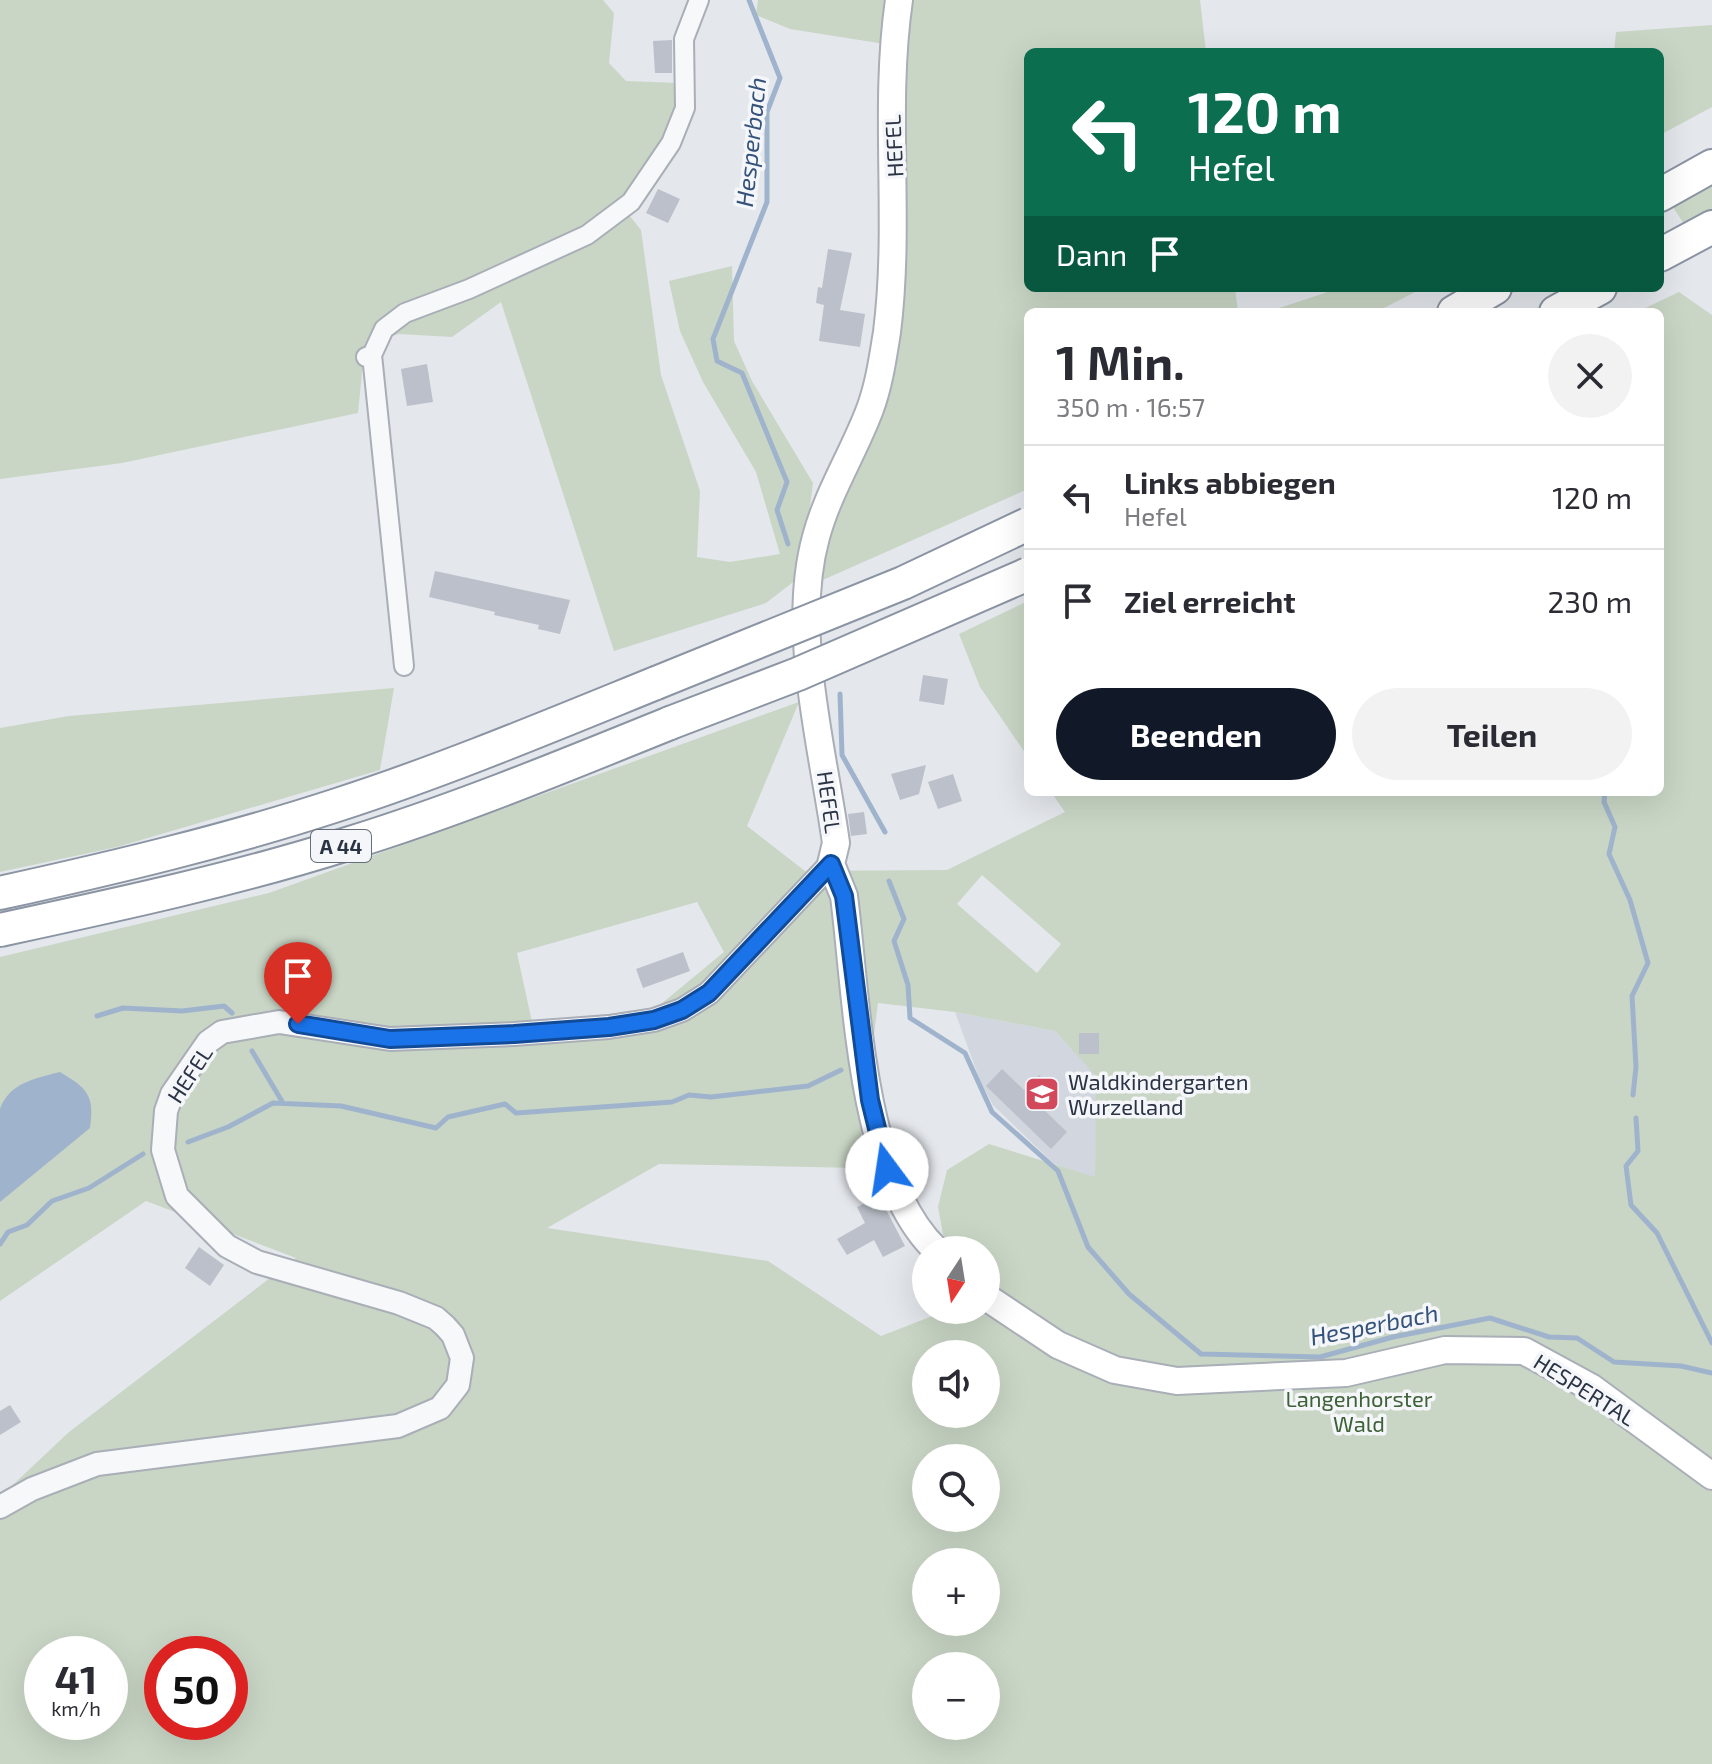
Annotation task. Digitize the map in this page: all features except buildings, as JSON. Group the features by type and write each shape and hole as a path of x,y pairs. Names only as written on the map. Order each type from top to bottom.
{"highway":[{"path":"1664,193 1712,166"},
{"path":"1664,253 1712,227"},
{"path":"1461,308 1488,292"},
{"path":"1563,308 1593,292"},
{"name":"A 44","path":"0,893 227,837 335,806 530,734 903,583 1024,526"},
{"name":"A 44","path":"0,930 249,872 347,844 508,788 798,674 1024,576"}],"main road":[{"name":"HEFEL","path":"831,864 836,843 812,684 807,587 813,550 824,514 870,408 887,334 893,276 895,181 890,85 899,0"},
{"path":"831,864 844,896 870,1100 887,1169 915,1231 921,1236"},
{"name":"HESPERTAL","path":"1000,1306 1058,1345 1115,1370 1177,1381 1346,1373 1445,1350 1524,1351 1592,1388 1712,1476"}],"street":[{"path":"404,666 369,356 384,329 405,313 469,289 587,235 631,202 671,143 685,108 684,39 699,0"},
{"name":"HEFEL","path":"0,1507 32,1489 97,1464 398,1426 440,1408 458,1385 462,1358 459,1346 436,1318 399,1303 257,1262 220,1240 177,1196 163,1150 166,1111 172,1094 208,1042 222,1032 279,1022 390,1039 552,1031 654,1020 682,1010 709,993 831,864"}],"shaded area":[{"name":"Waldkindergarten Wurzelland","path":"955,1012 1055,1031 1097,1076 1095,1178 1054,1164 993,1105 981,1083"}],"green space":[{"path":"0,0 603,0 614,13 609,63 626,81 679,83 673,130 621,205 641,230 661,375 700,491 697,557 730,562 780,554 756,472 703,382 680,331 669,281 732,266 734,341 752,381 813,483 801,576 766,603 614,651 501,302 452,337 399,334 365,343 358,413 122,463 0,479"},
{"path":"758,0 1200,0 1206,48 1024,48 1024,292 1236,292 1238,308 1024,308 1024,491 807,587 877,384 891,45 790,29 756,15"},
{"path":"1712,25 1712,107 1664,133 1664,48 1614,48 1616,32"},
{"path":"1712,186 1712,209 1684,224 1673,207"},
{"path":"1328,292 1415,292 1384,308 1279,308"},
{"name":"Langenhorster Wald","path":"1679,292 1712,315 1712,1764 0,1764 0,1497 69,1432 296,1258 146,1201 0,1301 0,957 269,893 799,702 747,826 805,871 947,870 1065,812 1054,796 1664,796 1664,308 1645,308","holes":["982,875 1061,944 1037,973 957,904","697,902 724,952 655,1009 532,1022 517,953","878,1003 955,1012 1055,1031 1096,1076 1095,1177 989,1144 947,1170 938,1207 943,1236 1000,1236 1000,1324 912,1324 881,1336 768,1261 547,1228 659,1164 857,1168"]},
{"path":"1024,603 1024,751 980,687 959,634"},
{"path":"394,688 380,770 117,847 0,872 0,728 69,716"}],"water":[{"path":"60,1072 87,1094 91,1108 90,1128 0,1202 0,1109 4,1100 17,1087 33,1079"}],"waterway":[{"name":"Hesperbach","path":"749,0 780,78 767,112 767,202 713,339 717,361 742,373 787,482 777,510 788,544"},
{"name":"Hesperbach","path":"840,694 842,755 885,832"},
{"path":"1605,796 1604,802 1615,827 1609,854 1630,900 1648,963 1632,996 1636,1067 1633,1095"},
{"name":"Hesperbach","path":"889,881 904,919 894,941 908,985 910,1018 965,1053 992,1112 1058,1171 1088,1247 1129,1294 1201,1354 1320,1357 1393,1337 1490,1318 1549,1337 1577,1338 1614,1362 1681,1366 1712,1373"},
{"path":"97,1016 123,1008 182,1011 224,1006 232,1013"},
{"path":"252,1051 283,1103"},
{"path":"188,1142 228,1127 273,1103 341,1106 436,1128 448,1117 505,1104 516,1113 672,1102 689,1095 711,1097 808,1086 841,1070"},
{"path":"1636,1118 1638,1151 1626,1166 1631,1205 1657,1233 1712,1343"},
{"path":"0,1244 8,1232 27,1225 52,1201 89,1188 143,1154"}],"place":[{"name":"Waldkindergarten Wurzelland","path":"1042,1094"}],"route":[{"path":"298,1024 390,1039 514,1034 609,1027 654,1020 682,1010 709,993 831,864 844,896 870,1100 887,1169"}]}
